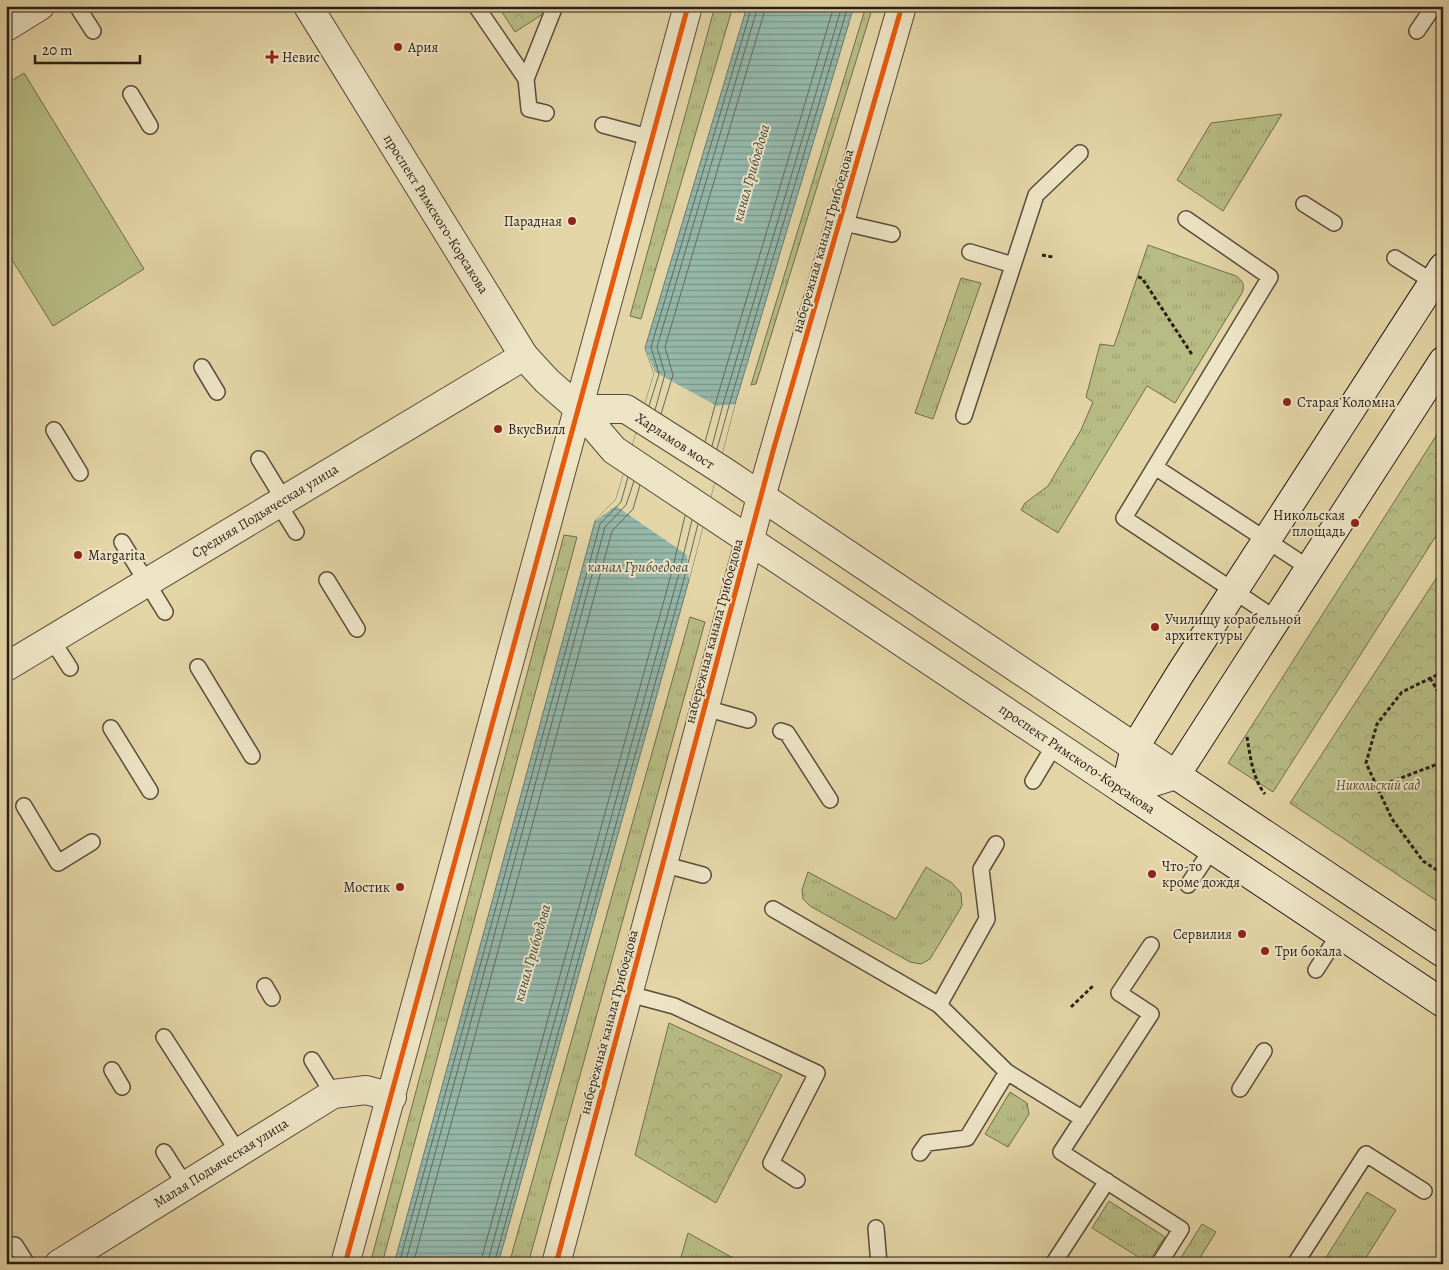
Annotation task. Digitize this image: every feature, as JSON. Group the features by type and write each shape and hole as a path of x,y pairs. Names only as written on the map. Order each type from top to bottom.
{"street":[{"path":"6,27 40,6"},
{"name":"проспект Римского-Корсакова","path":"308,6 524,356 547,381 579,409 614,450 1443,1003"},
{"path":"345,1264 688,6"},
{"name":"набережная канала Грибоедова","path":"556,1264 749,540 902,6"},
{"path":"1125,791 1135,747 1266,540 1440,279"},
{"name":"Средняя Подьяческая улица","path":"6,667 524,356"},
{"path":"1125,791 1176,775 1443,361"},
{"name":"Харламов мост","path":"579,409 626,409 761,497"},
{"path":"761,497 1443,953"},
{"name":"Малая Подьяческая улица","path":"68,1262 238,1152 334,1094 366,1090 392,1097"}],"lane":[{"path":"77,6 92,31"},
{"path":"476,6 526,78 530,109 546,112"},
{"path":"526,78 555,6"},
{"path":"1417,31 1434,6"},
{"path":"131,94 150,126"},
{"path":"604,125 652,138"},
{"path":"964,416 1036,195 1080,153"},
{"path":"1304,204 1334,223"},
{"path":"1186,219 1270,277 1124,518 1276,618"},
{"path":"840,222 892,234"},
{"path":"970,252 1012,265"},
{"path":"1394,258 1440,279"},
{"path":"202,367 217,392"},
{"path":"54,430 80,473"},
{"path":"259,459 296,532"},
{"path":"1155,467 1309,568"},
{"path":"122,542 165,612"},
{"path":"327,580 357,629"},
{"path":"52,640 70,668"},
{"path":"198,666 252,756"},
{"path":"705,708 748,720"},
{"path":"111,728 150,790"},
{"path":"781,731 787,733 830,800"},
{"path":"1033,781 1055,744"},
{"path":"24,806 58,863 92,842"},
{"path":"939,1005 987,919 981,869 996,844"},
{"path":"1188,885 1212,849"},
{"path":"662,864 703,875"},
{"path":"773,909 939,1005 1007,1072 1082,1119"},
{"path":"1316,970 1339,934"},
{"path":"1151,944 1119,992 1151,1014 1061,1152 1181,1229 1159,1264"},
{"path":"629,994 674,1006 818,1073 771,1163 797,1180"},
{"path":"164,1037 238,1152"},
{"path":"1240,1089 1264,1052"},
{"path":"312,1060 334,1094"},
{"path":"112,1070 122,1087"},
{"path":"920,1153 927,1143 968,1138 1007,1072"},
{"path":"164,1152 185,1186"},
{"path":"1295,1264 1366,1154 1424,1191"},
{"path":"1053,1264 1107,1181"},
{"path":"875,1223 879,1264"},
{"path":"15,1244 27,1264"}],"path":[{"path":"1138,277 1142,278 1208,379"},
{"path":"1443,672 1402,692 1377,724 1366,762 1392,819 1423,861 1443,874"},
{"path":"1430,678 1443,700"},
{"path":"1247,737 1260,788 1270,800"},
{"path":"1377,787 1443,762"}],"green space":[{"path":"498,6 539,6 543,14 515,32"},
{"path":"715,6 733,6 641,319 630,316"},
{"path":"866,6 873,6 756,384 751,385"},
{"path":"24,73 144,269 53,326 6,250 6,84"},
{"path":"1282,114 1223,211 1177,180 1211,123"},
{"path":"1148,245 1236,276 1243,283 1243,290 1175,403 1147,386 1058,533 1021,510 1025,503 1048,486 1081,430 1093,402 1086,397 1100,344 1114,346"},
{"path":"961,278 981,283 933,419 915,413"},
{"path":"1443,425 1443,525 1273,792 1228,763"},
{"path":"564,535 577,537 382,1264 370,1264"},
{"name":"Никольский сад","path":"1443,568 1443,905 1290,803"},
{"path":"690,617 705,622 528,1264 509,1264"},
{"path":"926,867 952,883 961,893 962,906 930,959 921,964 910,962 810,906 803,899 802,890 808,872 896,919"},
{"path":"669,1023 782,1075 716,1203 635,1155"},
{"path":"1010,1092 1027,1103 1029,1114 1008,1147 985,1134"},
{"path":"1367,1192 1396,1210 1362,1264 1322,1264"},
{"path":"1109,1201 1165,1237 1148,1263 1092,1228"},
{"path":"1202,1224 1216,1232 1196,1264 1177,1264"},
{"path":"688,1233 744,1264 679,1264"}],"water":[{"name":"канал Грибоедова","path":"747,6 854,6 735,404 689,580 498,1264 394,1264 595,521 616,499 654,374 645,348"}],"pier":[{"path":"645,348 655,372 717,406 735,404 689,580 687,555 616,506 595,521 616,499 654,374"}],"cycle path":[{"path":"345,1264 688,6"},
{"path":"556,1264 773,451 902,6"}],"place":[{"name":"Ария","path":"398,47"},
{"name":"Невис","path":"272,57"},
{"name":"Парадная","path":"572,221"},
{"name":"Старая Коломна","path":"1287,402"},
{"name":"ВкусВилл","path":"498,429"},
{"name":"Никольская площадь","path":"1355,523"},
{"name":"Margarita","path":"78,555"},
{"name":"Училищу корабельной архитектуры","path":"1155,627"},
{"name":"Что-то кроме дождя","path":"1152,874"},
{"name":"Мостик","path":"400,887"},
{"name":"Сервилия","path":"1242,934"},
{"name":"Три бокала","path":"1265,951"}]}
